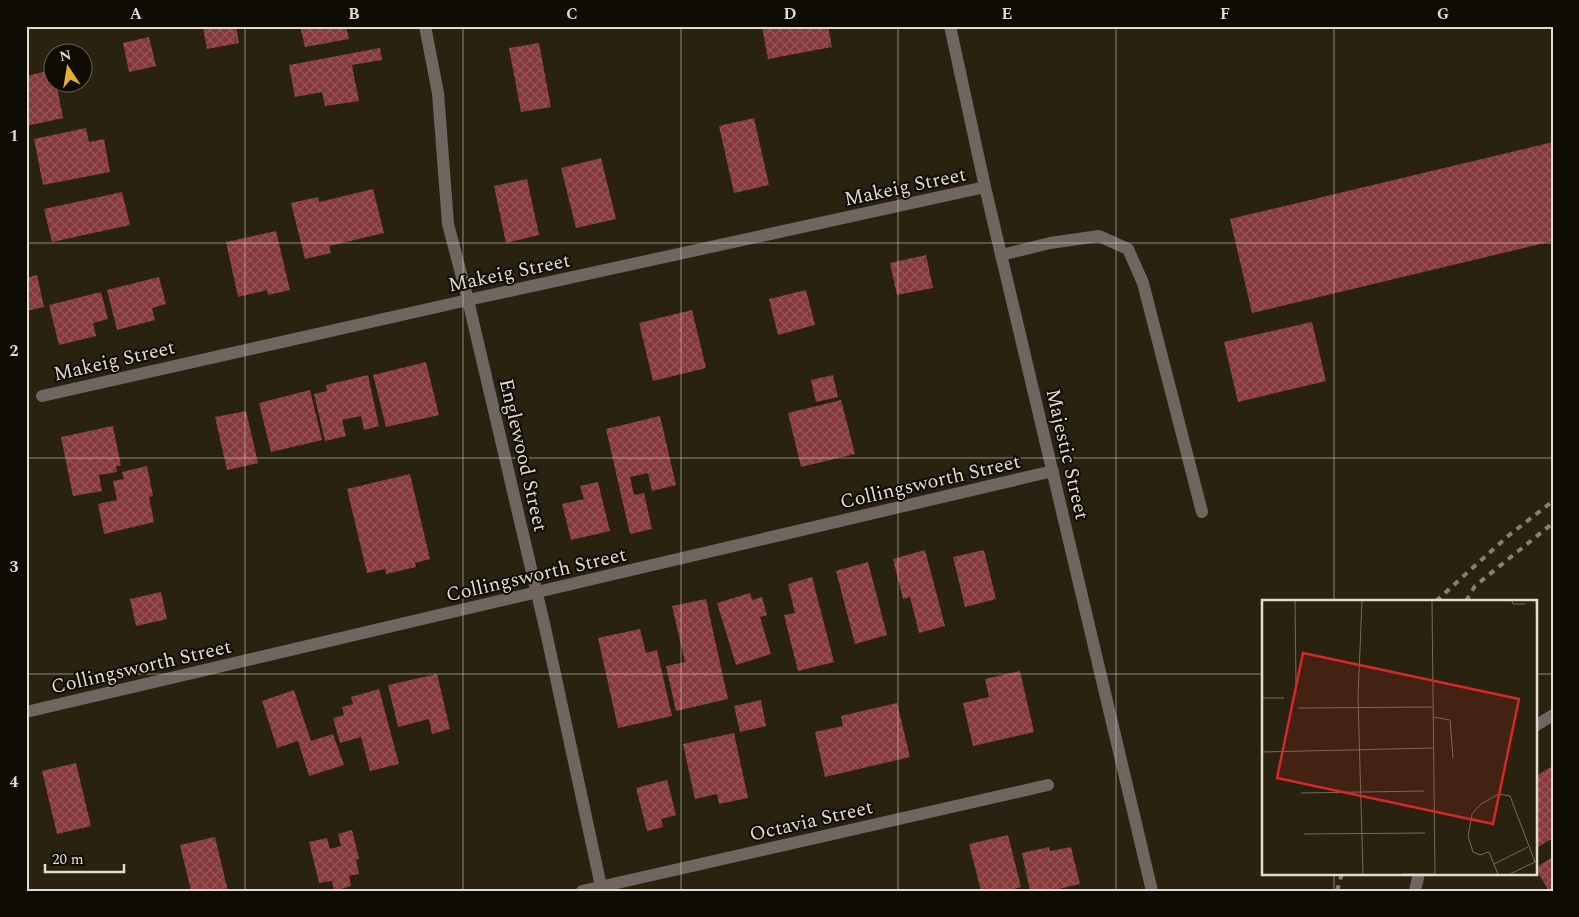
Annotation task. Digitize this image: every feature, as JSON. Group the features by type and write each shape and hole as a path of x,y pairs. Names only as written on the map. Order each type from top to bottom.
{"street":[{"name":"Englewood Street","path":"425,26 438,93 448,224 468,300 537,593 602,889"},
{"name":"Majestic Street","path":"950,26 985,187 1152,891"},
{"name":"Makeig Street","path":"42,396 468,300 985,187"},
{"path":"1001,255 1099,236 1128,249 1143,282 1202,512"},
{"name":"Collingsworth Street","path":"26,712 1053,471"},
{"path":"1536,725 1553,714"},
{"name":"Octavia Street","path":"582,891 602,889 1048,785"},
{"path":"1415,891 1419,874"}],"building":[{"path":"236,26 239,43 207,49 203,28"},
{"path":"300,26 346,26 349,39 305,47"},
{"path":"828,26 832,47 768,59 762,27"},
{"path":"149,37 156,66 129,72 123,43"},
{"path":"539,43 551,107 521,112 509,48"},
{"path":"380,48 382,60 352,65 359,101 325,106 322,92 295,97 289,65"},
{"path":"42,72 42,92 58,92 63,118 26,126 26,76"},
{"path":"754,118 769,185 734,193 719,126"},
{"path":"86,128 89,142 104,139 110,172 43,185 34,139"},
{"path":"1553,142 1553,241 1252,313 1230,219"},
{"path":"601,158 616,219 576,228 561,168"},
{"path":"527,179 539,235 506,243 494,186"},
{"path":"373,189 384,233 329,246 331,253 305,259 291,203 318,197 319,202"},
{"path":"122,192 130,225 52,242 44,209"},
{"path":"276,231 290,290 268,295 267,290 238,297 226,242"},
{"path":"926,255 933,288 897,295 890,263"},
{"path":"37,275 44,307 26,311 26,278"},
{"path":"159,277 166,304 152,308 155,320 117,330 107,290"},
{"path":"806,290 815,325 778,335 769,299"},
{"path":"101,292 108,319 93,323 96,336 59,345 49,305"},
{"path":"692,310 706,368 653,381 639,323"},
{"path":"1312,322 1326,381 1238,402 1224,342"},
{"path":"426,362 439,415 386,427 373,375"},
{"path":"368,375 379,426 364,430 361,416 342,420 346,436 325,441 314,394 327,391 326,385"},
{"path":"833,375 838,397 816,402 811,380"},
{"path":"310,390 322,440 271,452 259,403"},
{"path":"841,400 855,454 801,467 788,413"},
{"path":"246,411 258,463 227,470 215,417"},
{"path":"660,416 676,485 652,491 648,473 630,477 634,495 644,493 652,529 630,534 606,429"},
{"path":"113,426 121,466 116,466 117,472 99,475 102,491 73,496 61,437"},
{"path":"147,466 153,496 149,497 154,522 104,534 98,504 117,500 113,481 124,479 122,472"},
{"path":"410,474 430,559 415,563 416,567 386,574 385,569 367,573 347,489"},
{"path":"598,482 610,531 571,540 562,504 584,499 580,486"},
{"path":"925,550 945,626 919,633 910,597 903,599 893,559"},
{"path":"984,550 996,599 965,607 953,557"},
{"path":"868,562 887,635 855,644 836,571"},
{"path":"812,577 834,662 798,671 784,615 795,613 788,584"},
{"path":"161,592 167,619 136,626 130,599"},
{"path":"750,593 752,600 762,597 767,615 760,617 771,654 736,665 717,603"},
{"path":"706,599 728,699 676,711 666,666 685,662 672,606"},
{"path":"640,629 646,653 657,650 672,716 618,728 598,638"},
{"path":"1020,671 1034,732 973,746 963,703 989,697 985,679"},
{"path":"437,674 450,729 432,734 429,719 398,727 388,685"},
{"path":"379,689 399,764 370,771 361,737 340,743 333,718 344,715 342,707 353,704 351,697"},
{"path":"294,690 311,741 333,734 344,765 309,776 298,741 277,748 262,701"},
{"path":"761,700 766,726 740,732 734,706"},
{"path":"897,703 910,757 825,777 815,732 843,726 841,716"},
{"path":"734,733 748,798 719,804 717,794 695,799 683,744"},
{"path":"76,763 91,826 57,834 42,771"},
{"path":"1553,766 1553,838 1536,848 1536,775"},
{"path":"667,780 676,815 661,819 663,827 647,831 636,788"},
{"path":"352,830 359,859 356,860 359,874 349,876 351,886 334,891 332,881 319,883 309,842 327,838 330,849 341,846 338,834"},
{"path":"1008,835 1021,887 1008,891 981,891 969,844"},
{"path":"215,837 228,891 191,891 180,845"},
{"path":"1049,847 1050,851 1071,847 1080,884 1050,891 1030,891 1022,853"},
{"path":"1553,857 1553,891 1549,891 1536,867"}],"railway":[{"path":"1437,600 1508,536 1553,501"},
{"path":"1467,600 1475,586 1553,523"},
{"path":"1337,891 1342,874"}]}
